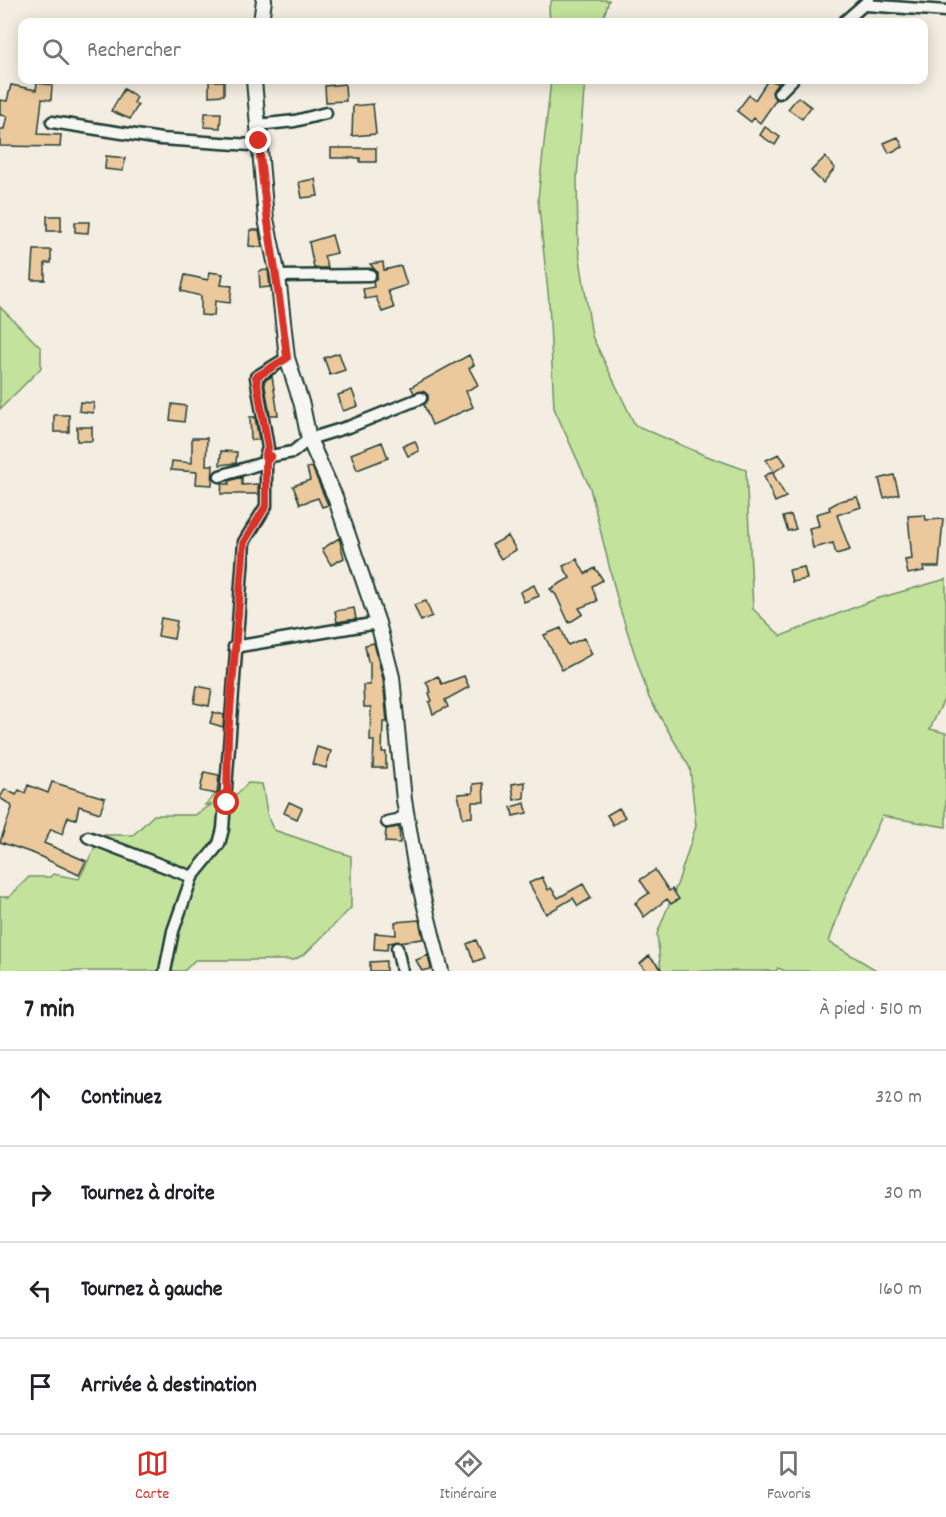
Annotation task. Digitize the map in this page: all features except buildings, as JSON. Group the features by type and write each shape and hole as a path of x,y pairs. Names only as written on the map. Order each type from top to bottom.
{"street":[{"path":"262,18 264,0"},
{"path":"849,18 867,2 946,11"},
{"path":"254,84 266,219 278,276 287,358 302,405 309,440 335,497 378,623 392,677 404,800 416,870 441,971"},
{"path":"779,93 788,84"},
{"path":"257,125 295,121 326,113"},
{"path":"52,122 161,139 251,145 259,141"},
{"path":"278,276 370,275"},
{"path":"165,971 173,931 192,877 219,844 223,829 227,803 234,646 244,542 266,506 268,448 256,377 287,358"},
{"path":"220,476 292,452 309,440 421,398"},
{"path":"234,646 378,623"},
{"path":"387,822 397,820 407,814"},
{"path":"88,837 192,877"},
{"path":"397,948 402,971"}],"green space":[{"path":"552,0 609,0 603,18 550,18 549,7"},
{"path":"551,84 585,84 577,177 578,246 592,336 635,425 704,455 746,470 753,609 781,636 876,599 946,579 946,695 930,729 946,733 946,827 882,816 842,904 829,942 878,971 785,971 778,968 776,971 661,971 657,934 678,882 696,826 690,768 649,698 619,606 590,488 554,408 549,302 538,199"},
{"path":"0,307 41,348 41,368 0,409"},
{"path":"248,783 262,784 267,814 274,830 351,856 351,908 305,954 294,960 195,960 184,971 0,971 0,897 9,897 29,877 50,877 53,874 79,879 101,835 133,835 154,815 195,815 212,804 205,805 216,794 237,794"}],"route":[{"path":"227,803 228,735 244,542 266,506 266,462 271,456 265,457 268,448 256,377 287,358 278,276 266,219 259,141"}]}
